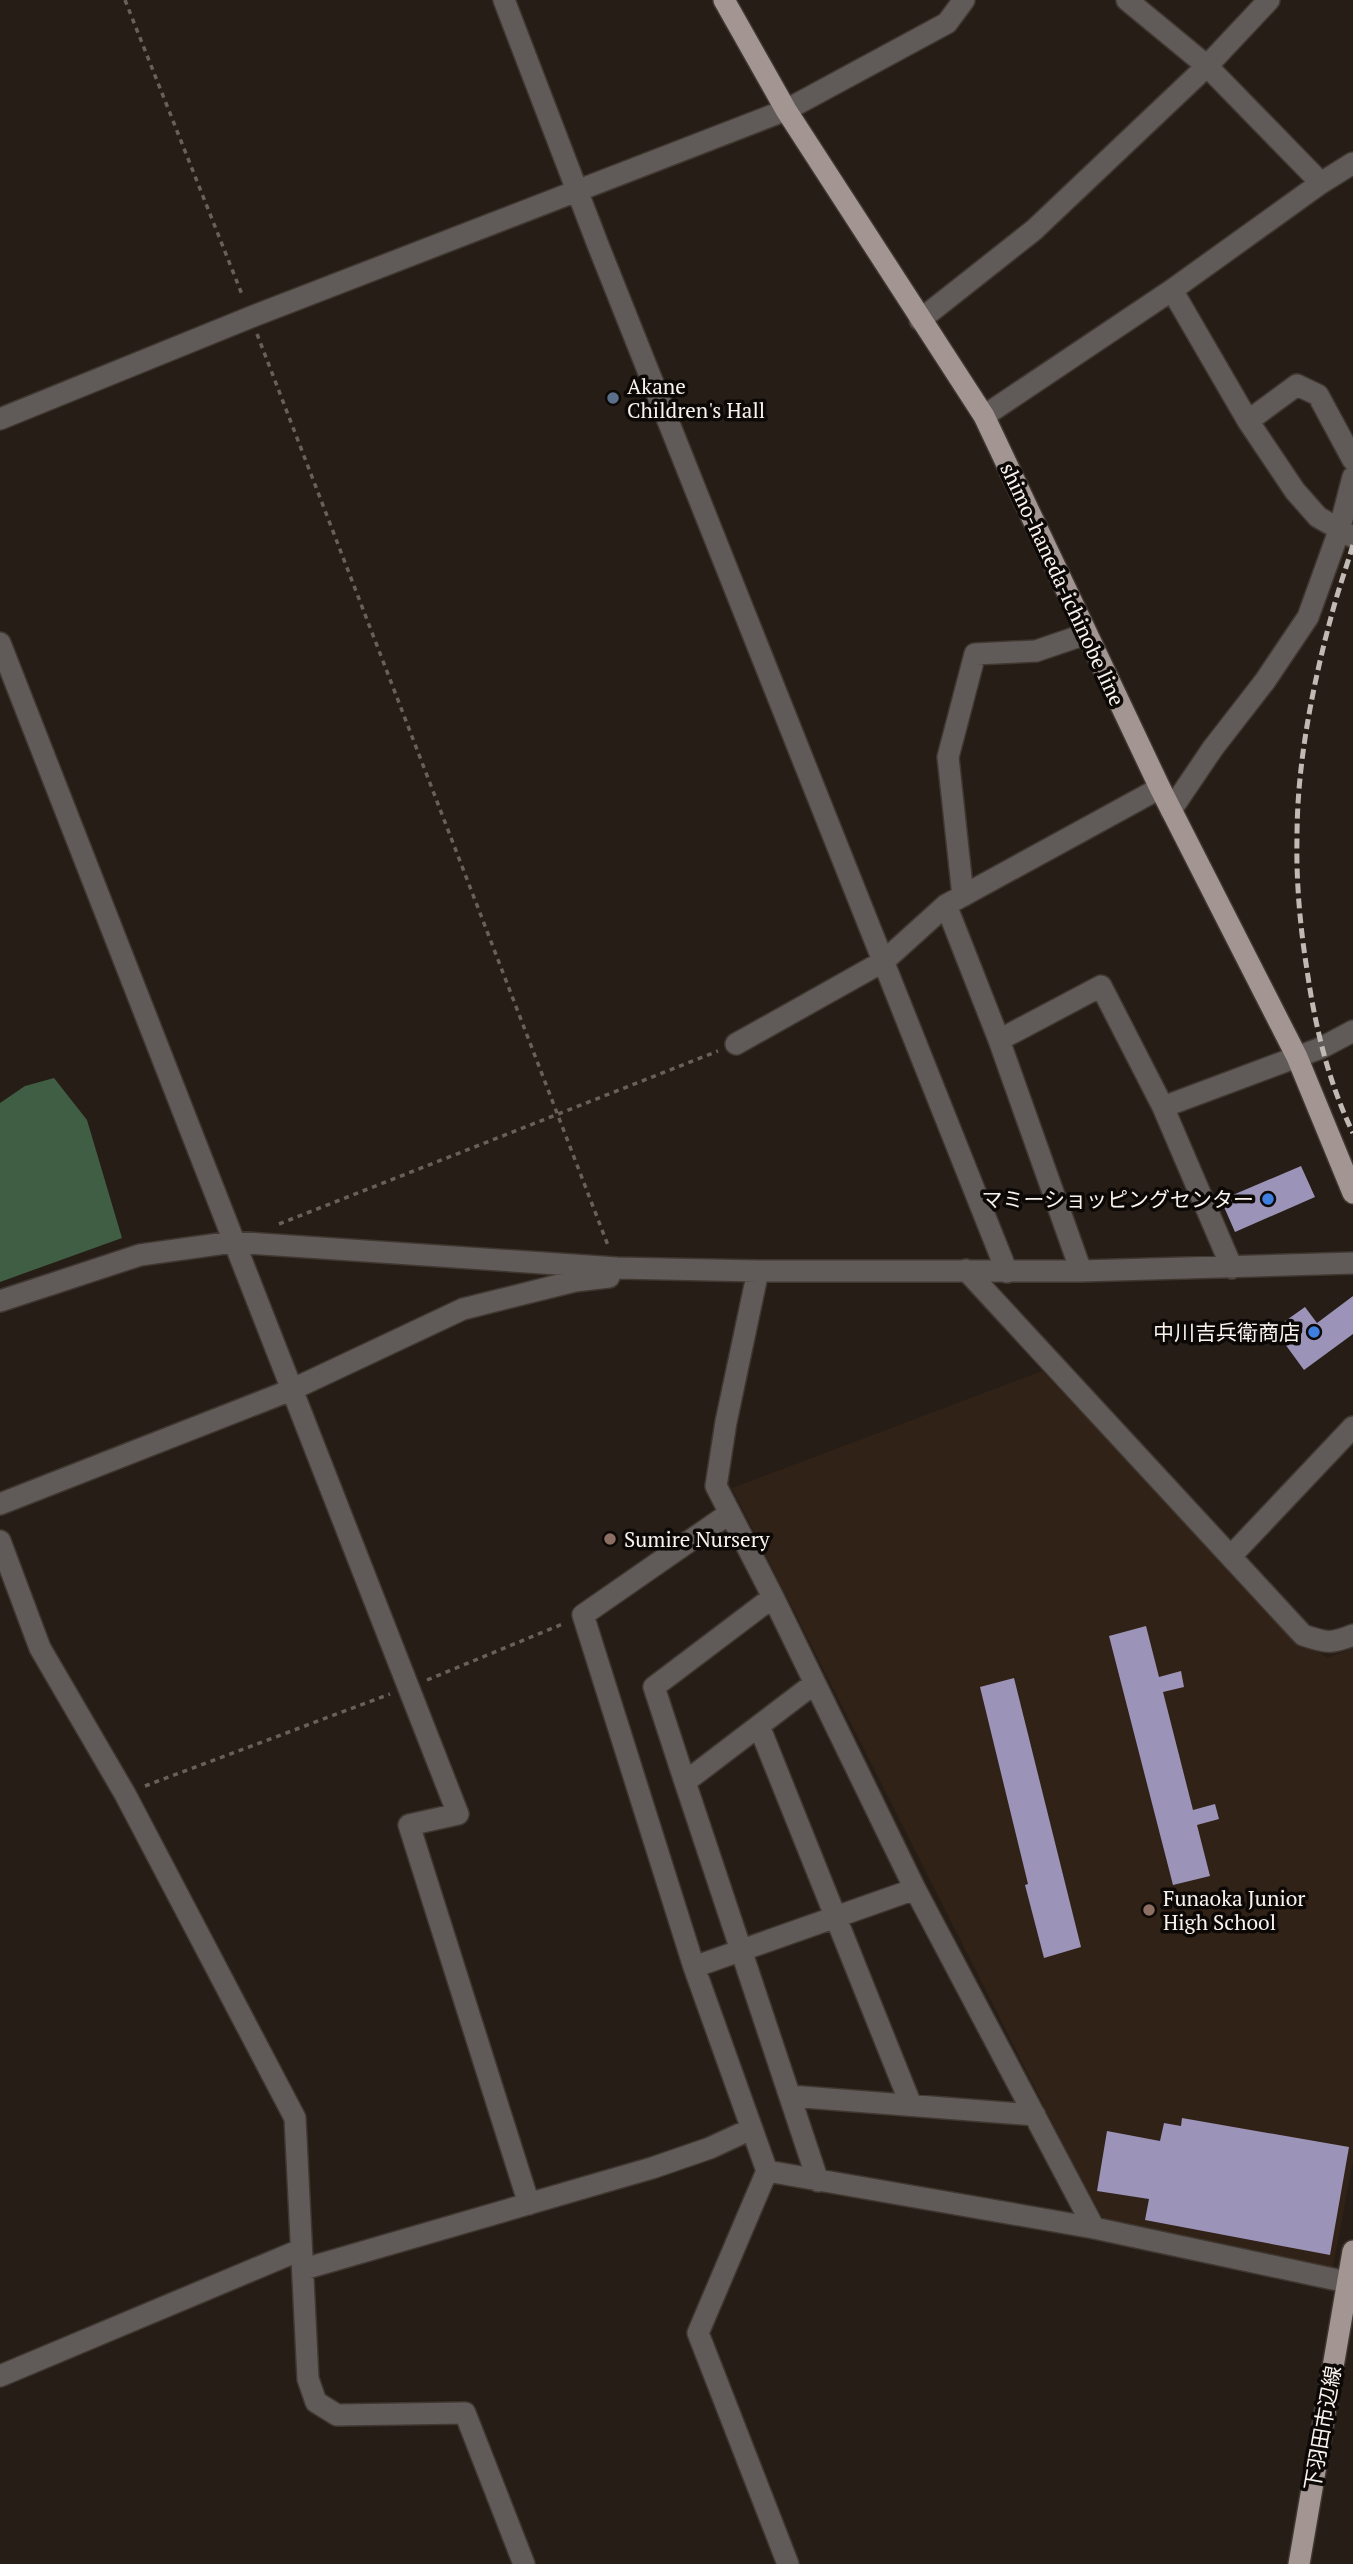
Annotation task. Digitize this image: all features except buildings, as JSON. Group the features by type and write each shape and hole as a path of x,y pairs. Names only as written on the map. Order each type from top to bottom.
{"main road":[{"name":"shimo-haneda-ichinobe line","path":"724,0 786,110 984,416 1160,788 1297,1057 1353,1193"},
{"name":"下羽田市辺線","path":"1299,2564 1353,2251"}],"street":[{"path":"503,0 1007,1272"},
{"path":"0,419 251,317 786,110 947,23 964,0"},
{"path":"1127,0 1207,66 1321,183"},
{"path":"920,320 1034,230 1207,66 1269,0"},
{"path":"984,416 1172,290 1353,163"},
{"path":"1172,290 1248,421 1295,491 1318,517 1346,534"},
{"path":"1248,421 1297,385 1318,395 1353,460"},
{"path":"1171,810 1308,617 1346,534 1353,477"},
{"path":"1081,1271 999,1040 954,900 948,757 975,654 1036,651 1086,634"},
{"path":"0,643 458,1814 410,1825 529,2204"},
{"path":"736,1044 884,961 954,900 1160,788"},
{"path":"999,1040 1101,986 1163,1107 1232,1268"},
{"path":"1163,1107 1297,1057 1353,1031"},
{"path":"0,1301 140,1255 233,1242 617,1268 758,1271 1007,1272 1353,1263"},
{"path":"0,1504 291,1390 463,1309 575,1281 607,1279 617,1268"},
{"path":"966,1270 1232,1555 1303,1635 1325,1643 1353,1635"},
{"path":"758,1271 726,1422 716,1486 915,1889 1094,2228"},
{"path":"1232,1555 1353,1427"},
{"path":"730,1513 583,1615 694,1967 766,2171 698,2333 788,2564"},
{"path":"0,1541 40,1648 125,1794 295,2118 308,2379 316,2402 337,2415 465,2413 524,2564"},
{"path":"773,1597 654,1687 818,2181"},
{"path":"685,1782 815,1683"},
{"path":"759,1726 911,2105"},
{"path":"694,1967 915,1889"},
{"path":"790,2096 1035,2115"},
{"path":"0,2376 302,2259 529,2204 652,2168 709,2148 751,2129"},
{"path":"766,2171 1094,2228 1347,2282"}],"path":[{"path":"125,0 251,317 617,1268"},
{"path":"272,1227 736,1044"},
{"path":"125,1794 408,1688 583,1615"}],"shaded area":[{"name":"Funaoka Junior High School","path":"1042,1371 1302,1639 1327,1658 1353,1648 1353,2161 1333,2267 1104,2220 732,1488"}],"green space":[{"path":"54,1078 87,1120 122,1238 0,1282 0,1103 25,1086"}],"railway":[{"path":"1353,545 1336,598 1308,720 1300,779 1297,854 1300,920 1314,1012 1330,1073 1353,1133"}],"place":[{"name":"Akane Children's Hall","path":"613,398"},
{"name":"マミーショッピングセンター","path":"1268,1199"},
{"name":"中川吉兵衛商店","path":"1314,1332"},
{"name":"Sumire Nursery","path":"610,1539"},
{"name":"Funaoka Junior High School","path":"1149,1910"}]}
